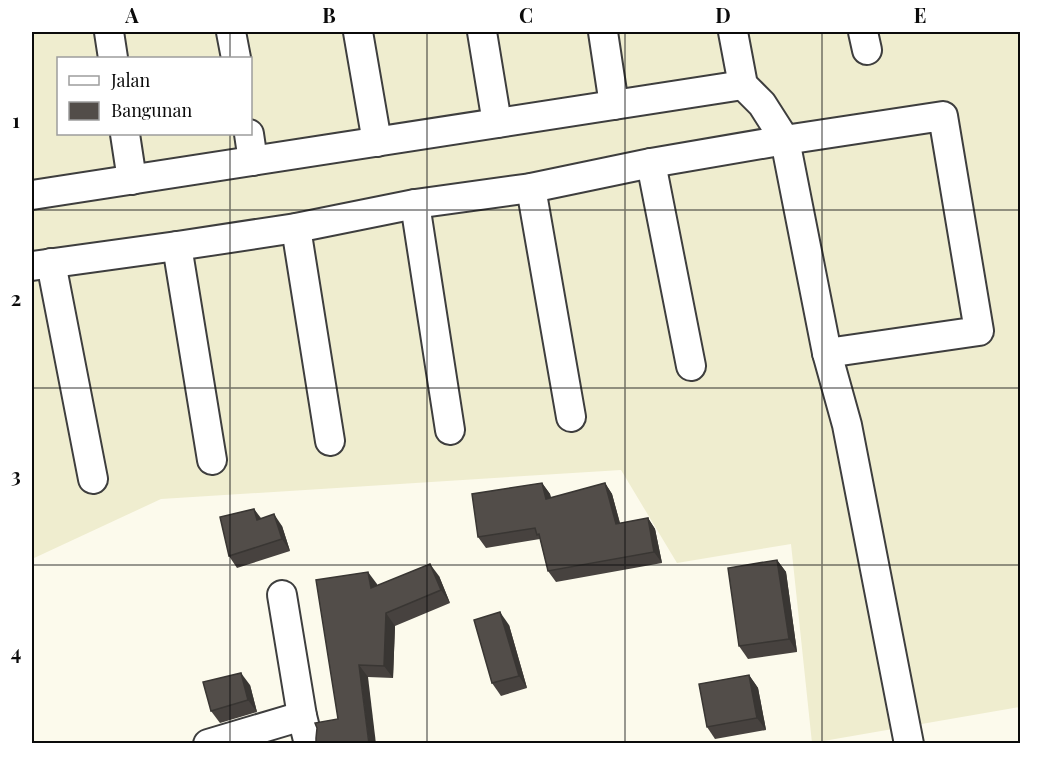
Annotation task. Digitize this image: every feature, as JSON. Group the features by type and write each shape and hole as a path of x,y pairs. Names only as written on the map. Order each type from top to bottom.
{"street":[{"path":"109,32 113,57"},
{"path":"231,32 236,57"},
{"path":"358,32 377,142"},
{"path":"482,32 497,123"},
{"path":"603,32 614,105"},
{"path":"733,32 743,85 762,104 785,140 827,353 848,425 909,744"},
{"path":"32,195 132,180 251,147 377,142 743,85"},
{"path":"93,479 41,265 296,228 415,204 531,188 651,163 944,116 978,331 827,353"},
{"path":"125,135 132,180"},
{"path":"651,163 691,366"},
{"path":"531,188 571,417"},
{"path":"415,204 450,430"},
{"path":"296,228 330,441"},
{"path":"177,246 212,460"},
{"path":"282,595 302,716 309,744"},
{"path":"208,744 302,716"}],"shaded area":[{"path":"32,32 1020,32 1020,707 812,743 791,544 677,563 621,470 161,499 32,559"}],"building":[{"path":"542,483 546,499 605,483 616,524 648,518 654,552 548,571 539,534 537,535 535,528 478,537 472,494"},
{"path":"254,509 257,520 274,514 282,539 229,556 220,517"},
{"path":"777,560 789,639 739,646 728,568"},
{"path":"430,564 441,590 386,613 384,666 359,665 369,744 316,744 315,723 338,719 316,580 368,572 371,588"},
{"path":"500,612 519,676 492,683 474,620"},
{"path":"241,673 248,700 211,711 203,682"},
{"path":"749,675 757,718 707,727 699,684"}]}
